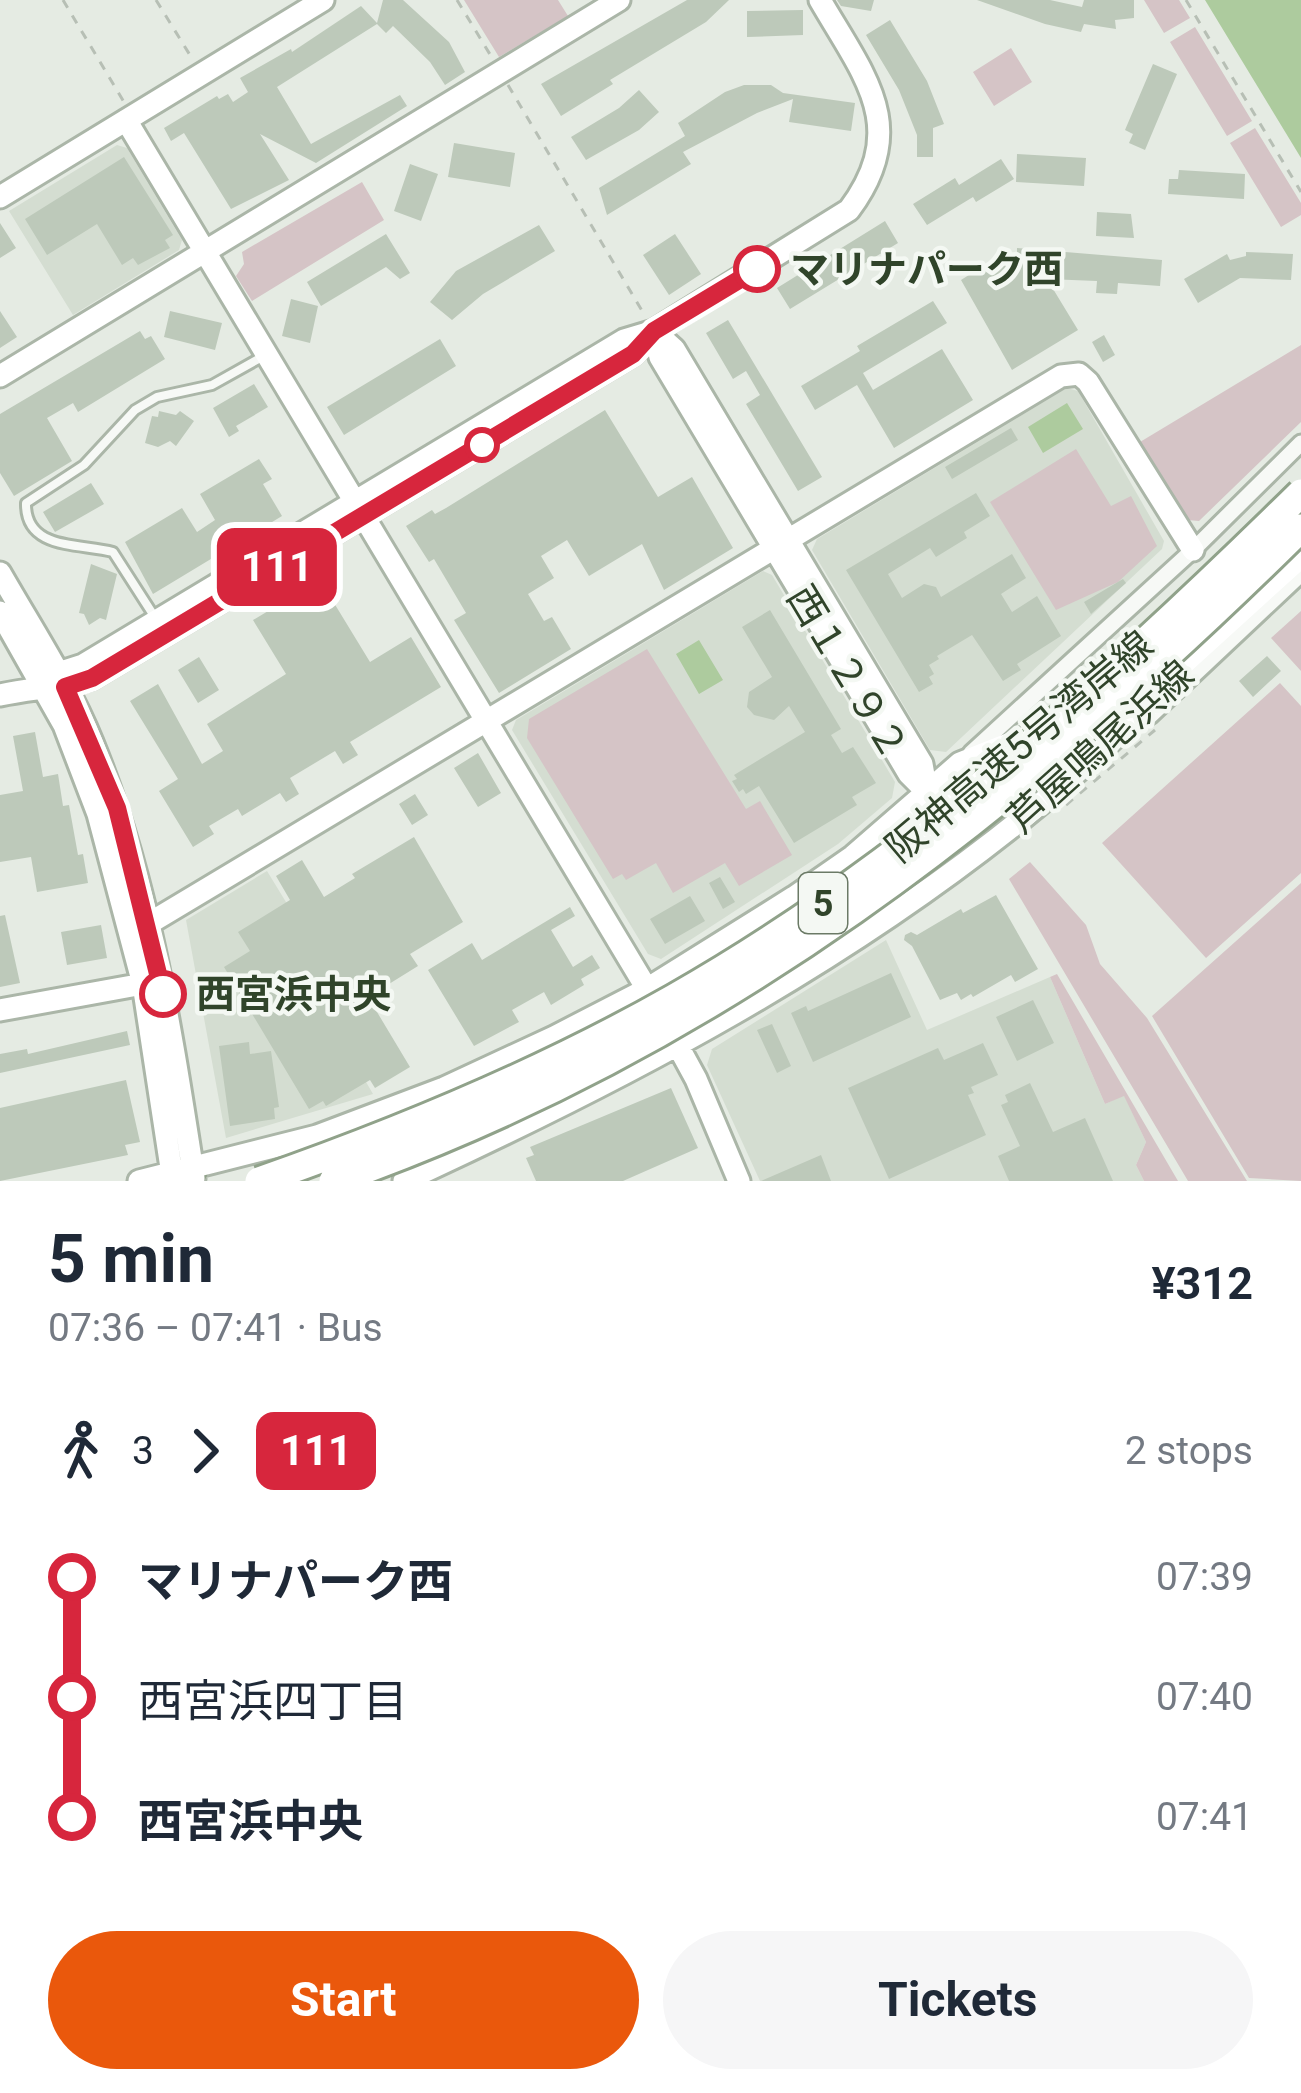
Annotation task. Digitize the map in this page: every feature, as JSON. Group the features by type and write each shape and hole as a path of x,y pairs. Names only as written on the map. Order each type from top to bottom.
{"highway":[{"name":"阪神高速5号湾岸線","path":"259,1181 515,1080 674,998 753,950 915,838 991,777 1157,631 1301,493"},
{"name":"阪神高速5号湾岸線","path":"332,1181 439,1140 608,1061 763,974 945,846 1088,727 1301,528"}],"street":[{"path":"0,197 125,111 323,0"},
{"path":"0,376 619,0"},
{"path":"56,682 157,620 633,354 654,331 849,210 866,187 881,136 879,107 820,0"},
{"path":"125,111 646,989 679,1047 739,1181"},
{"name":"西１２９２","path":"654,331 674,349 782,545 922,764 927,792"},
{"path":"148,924 1060,376 1079,374 1193,550"},
{"path":"959,763 1193,550 1301,443"},
{"path":"0,695 92,678 360,508"},
{"path":"1223,631 1301,557"},
{"path":"0,573 117,808 148,924 181,1177"},
{"path":"1083,767 1124,740 1301,574"},
{"path":"0,612 56,682 98,814 143,983 181,1177"},
{"name":"芦屋鳴尾浜線","path":"140,1181 181,1177 317,1136 444,1088 646,989 853,856 959,763 998,745 1147,698 1223,631"},
{"name":"芦屋鳴尾浜線","path":"404,1181 679,1047 833,952 970,859 1083,767 1223,631"},
{"path":"927,792 970,859"},
{"path":"0,1010 143,983"}],"lane":[{"path":"157,620 113,553 39,536 26,514 26,503 84,465 135,410 157,397 212,385 267,353"}],"path":[{"path":"63,0 125,111"},
{"path":"156,0 194,61"},
{"path":"457,0 654,331"},
{"path":"1186,0 1301,192"}],"shaded area":[{"path":"464,0 558,0 568,16 499,57"},
{"path":"1144,0 1179,0 1190,18 1164,33"},
{"path":"1205,0 1301,0 1301,158"},
{"path":"1195,27 1252,121 1227,136 1170,42"},
{"path":"1011,48 1032,82 994,106 973,72"},
{"path":"1255,128 1301,203 1301,215 1281,227 1230,143"},
{"path":"117,145 127,148 182,240 179,250 73,315 9,211"},
{"path":"362,182 384,220 252,301 236,276 244,264 242,252"},
{"path":"1301,345 1301,422 1199,521 1188,520 1140,442"},
{"path":"1067,388 1078,391 1164,541 1162,549 946,752 930,750 812,550 817,539"},
{"path":"1067,403 1083,429 1043,453 1028,427"},
{"path":"1076,449 1111,506 1131,496 1157,546 1118,582 1056,610 990,502"},
{"path":"763,571 772,575 895,782 892,798 838,844 661,959 648,954 512,730 516,720"},
{"path":"1301,611 1301,671 1271,638"},
{"path":"699,640 723,680 699,694 676,654"},
{"path":"647,649 746,809 760,801 792,855 739,886 725,863 673,893 656,863 626,880 622,874 613,879 527,738 529,719"},
{"path":"1280,683 1301,706 1301,873 1206,958 1102,843"},
{"path":"1030,862 1086,925 1100,964 1147,1018 1247,1181 1188,1181 1009,879"},
{"path":"267,871 330,974 311,987 373,1094 226,1138 186,920"},
{"path":"1301,883 1301,1181 1249,1178 1152,1016"},
{"path":"886,940 927,1030 1050,977 1105,1104 1124,1095 1146,1142 1136,1165 1144,1181 760,1181 707,1065 712,1049"},
{"path":"1057,974 1178,1181 1144,1181 1136,1165 1146,1142 1124,1096 1105,1104 1050,977"}],"building":[{"path":"383,0 403,0 449,42 465,72 445,85 430,62 393,26 386,33 377,24 277,87 311,144 400,95 407,106 316,163 260,134 289,180 231,209 184,133 171,141 164,128 217,96 228,94 233,102 248,92 240,78 292,52 361,6 377,23"},
{"path":"687,0 729,0 706,22 561,116 541,84"},
{"path":"837,0 874,0 871,11 841,6"},
{"path":"977,0 1050,0 1082,7 1084,0 1134,0 1134,18 1115,20 1116,29 1084,24 1081,32"},
{"path":"803,10 803,35 747,37 747,11"},
{"path":"890,20 927,81 944,124 933,128 933,157 917,157 917,135 899,90 866,35"},
{"path":"1153,64 1177,74 1145,150 1129,143 1133,134 1125,130"},
{"path":"744,85 771,85 783,93 855,103 851,131 789,122 793,99 683,152 691,164 607,215 599,188 685,136 678,123"},
{"path":"639,90 659,112 639,130 586,160 571,137"},
{"path":"454,143 515,153 510,187 448,177"},
{"path":"1017,154 1086,158 1084,186 1016,182"},
{"path":"124,157 173,235 165,240 170,248 138,265 133,258 122,265 97,224 47,255 25,219"},
{"path":"1001,159 1014,179 927,225 913,204 955,178 959,185"},
{"path":"410,164 438,174 421,221 394,211"},
{"path":"1179,170 1245,174 1244,199 1168,194 1169,179 1178,179"},
{"path":"1097,212 1131,214 1134,238 1096,236"},
{"path":"885,221 898,243 790,309 777,288"},
{"path":"0,223 16,248 0,258"},
{"path":"539,225 555,251 483,294 452,320 430,302 456,271"},
{"path":"386,234 410,273 400,279 386,267 321,306 307,282"},
{"path":"675,234 701,274 669,295 643,255"},
{"path":"1017,248 1162,260 1160,286 1118,283 1117,294 1096,293 1097,281 1047,279 1078,330 1012,370 961,280 999,256 1017,254"},
{"path":"1246,252 1293,254 1291,280 1240,278 1198,303 1184,279 1227,254 1230,260"},
{"path":"291,299 318,306 310,343 282,336"},
{"path":"933,301 947,323 863,373 873,390 942,349 973,400 894,448 857,385 815,410 801,386"},
{"path":"0,311 17,337 0,348"},
{"path":"170,311 222,323 215,350 164,337"},
{"path":"728,320 822,477 798,491 746,404 760,395 746,371 733,379 706,333"},
{"path":"140,331 145,339 151,336 165,359 78,412 73,403 47,418 72,461 14,496 0,473 0,414"},
{"path":"1104,335 1115,355 1103,362 1092,342"},
{"path":"440,339 456,366 344,435 327,407"},
{"path":"254,384 268,407 236,426 239,431 229,437 213,408"},
{"path":"605,410 658,497 692,477 733,548 664,590 642,544 589,576 567,540 541,556 554,578 528,594 544,621 552,617 571,649 499,693 454,620 466,613 434,559 429,562 406,526 432,510 435,514 446,508"},
{"path":"159,411 176,415 180,411 194,421 176,446 170,441 158,447 145,443 152,416 158,417"},
{"path":"1011,428 1018,440 952,479 945,467"},
{"path":"259,459 272,479 263,484 282,516 153,594 125,542 182,508 197,532 215,520 200,494"},
{"path":"91,483 104,504 55,532 43,512"},
{"path":"976,493 990,516 964,532 967,538 936,557 930,548 888,574 902,598 924,584 936,587 941,597 1012,554 1026,578 1001,594 1012,612 1037,596 1061,636 1017,664 1021,670 1003,681 972,635 937,656 929,665 933,684 919,692 846,570"},
{"path":"91,564 117,574 106,620 100,618 89,625 79,613"},
{"path":"1123,579 1126,583 1091,614 1084,602"},
{"path":"320,580 370,662 411,637 441,687 350,742 358,755 343,764 335,751 290,778 299,794 286,802 280,793 242,816 238,809 209,826 214,834 193,847 159,791 178,779 130,701 158,684 202,764 223,751 207,724 286,674 253,620"},
{"path":"770,610 841,729 831,735 842,753 853,747 876,783 852,797 857,805 794,843 759,786 746,794 732,781 737,779 734,775 805,732 789,706 774,720 754,715 747,707 749,692 772,677 742,627"},
{"path":"1267,656 1281,671 1253,697 1239,681"},
{"path":"199,657 219,690 198,703 178,670"},
{"path":"35,732 43,777 58,774 63,806 69,805 88,883 37,892 31,857 0,862 0,795 23,791 13,736"},
{"path":"478,753 501,793 478,807 454,768"},
{"path":"415,794 428,815 412,825 399,804"},
{"path":"414,837 463,922 410,954 418,966 368,997 410,1067 375,1088 370,1080 326,1106 323,1101 309,1109 224,967 250,951 238,932 290,900 276,876 302,860 324,897 355,878 352,874"},
{"path":"720,877 735,902 723,909 709,883"},
{"path":"996,895 1038,969 1015,982 1011,975 973,997 961,1000 957,993 940,1000 905,935 917,935"},
{"path":"690,896 705,921 665,944 650,919"},
{"path":"570,907 575,916 551,930 573,967 592,955 600,968 581,979 584,985 551,1005 544,992 512,1010 519,1022 474,1046 428,970 472,943 482,960"},
{"path":"5,915 20,983 0,987 0,916"},
{"path":"101,925 107,958 67,965 61,932"},
{"path":"891,973 911,1017 813,1062 791,1013 806,1006 808,1011"},
{"path":"1033,1000 1054,1043 1017,1061 996,1017"},
{"path":"772,1024 791,1066 777,1073 757,1030"},
{"path":"127,1031 130,1045 0,1073 0,1054 27,1049 28,1054"},
{"path":"249,1042 250,1054 271,1051 279,1107 274,1108 275,1119 230,1126 219,1046"},
{"path":"983,1043 998,1075 971,1087 974,1093 968,1095 986,1135 889,1179 848,1088 938,1048 944,1060"},
{"path":"126,1080 140,1142 125,1145 128,1155 0,1181 0,1108"},
{"path":"1030,1083 1053,1132 1085,1118 1113,1181 1009,1181 998,1156 1020,1146 1001,1105 1008,1102 1005,1095"},
{"path":"671,1088 698,1148 623,1181 536,1181 526,1158 534,1155 530,1147"},
{"path":"821,1155 831,1181 761,1181"}],"bus line":[{"name":"111","path":"163,994 117,808 65,687 92,678 633,354 654,331 757,269"}],"place":[{"name":"マリナパーク西","path":"757,269"},
{"name":"西宮浜中央","path":"163,994"}]}
